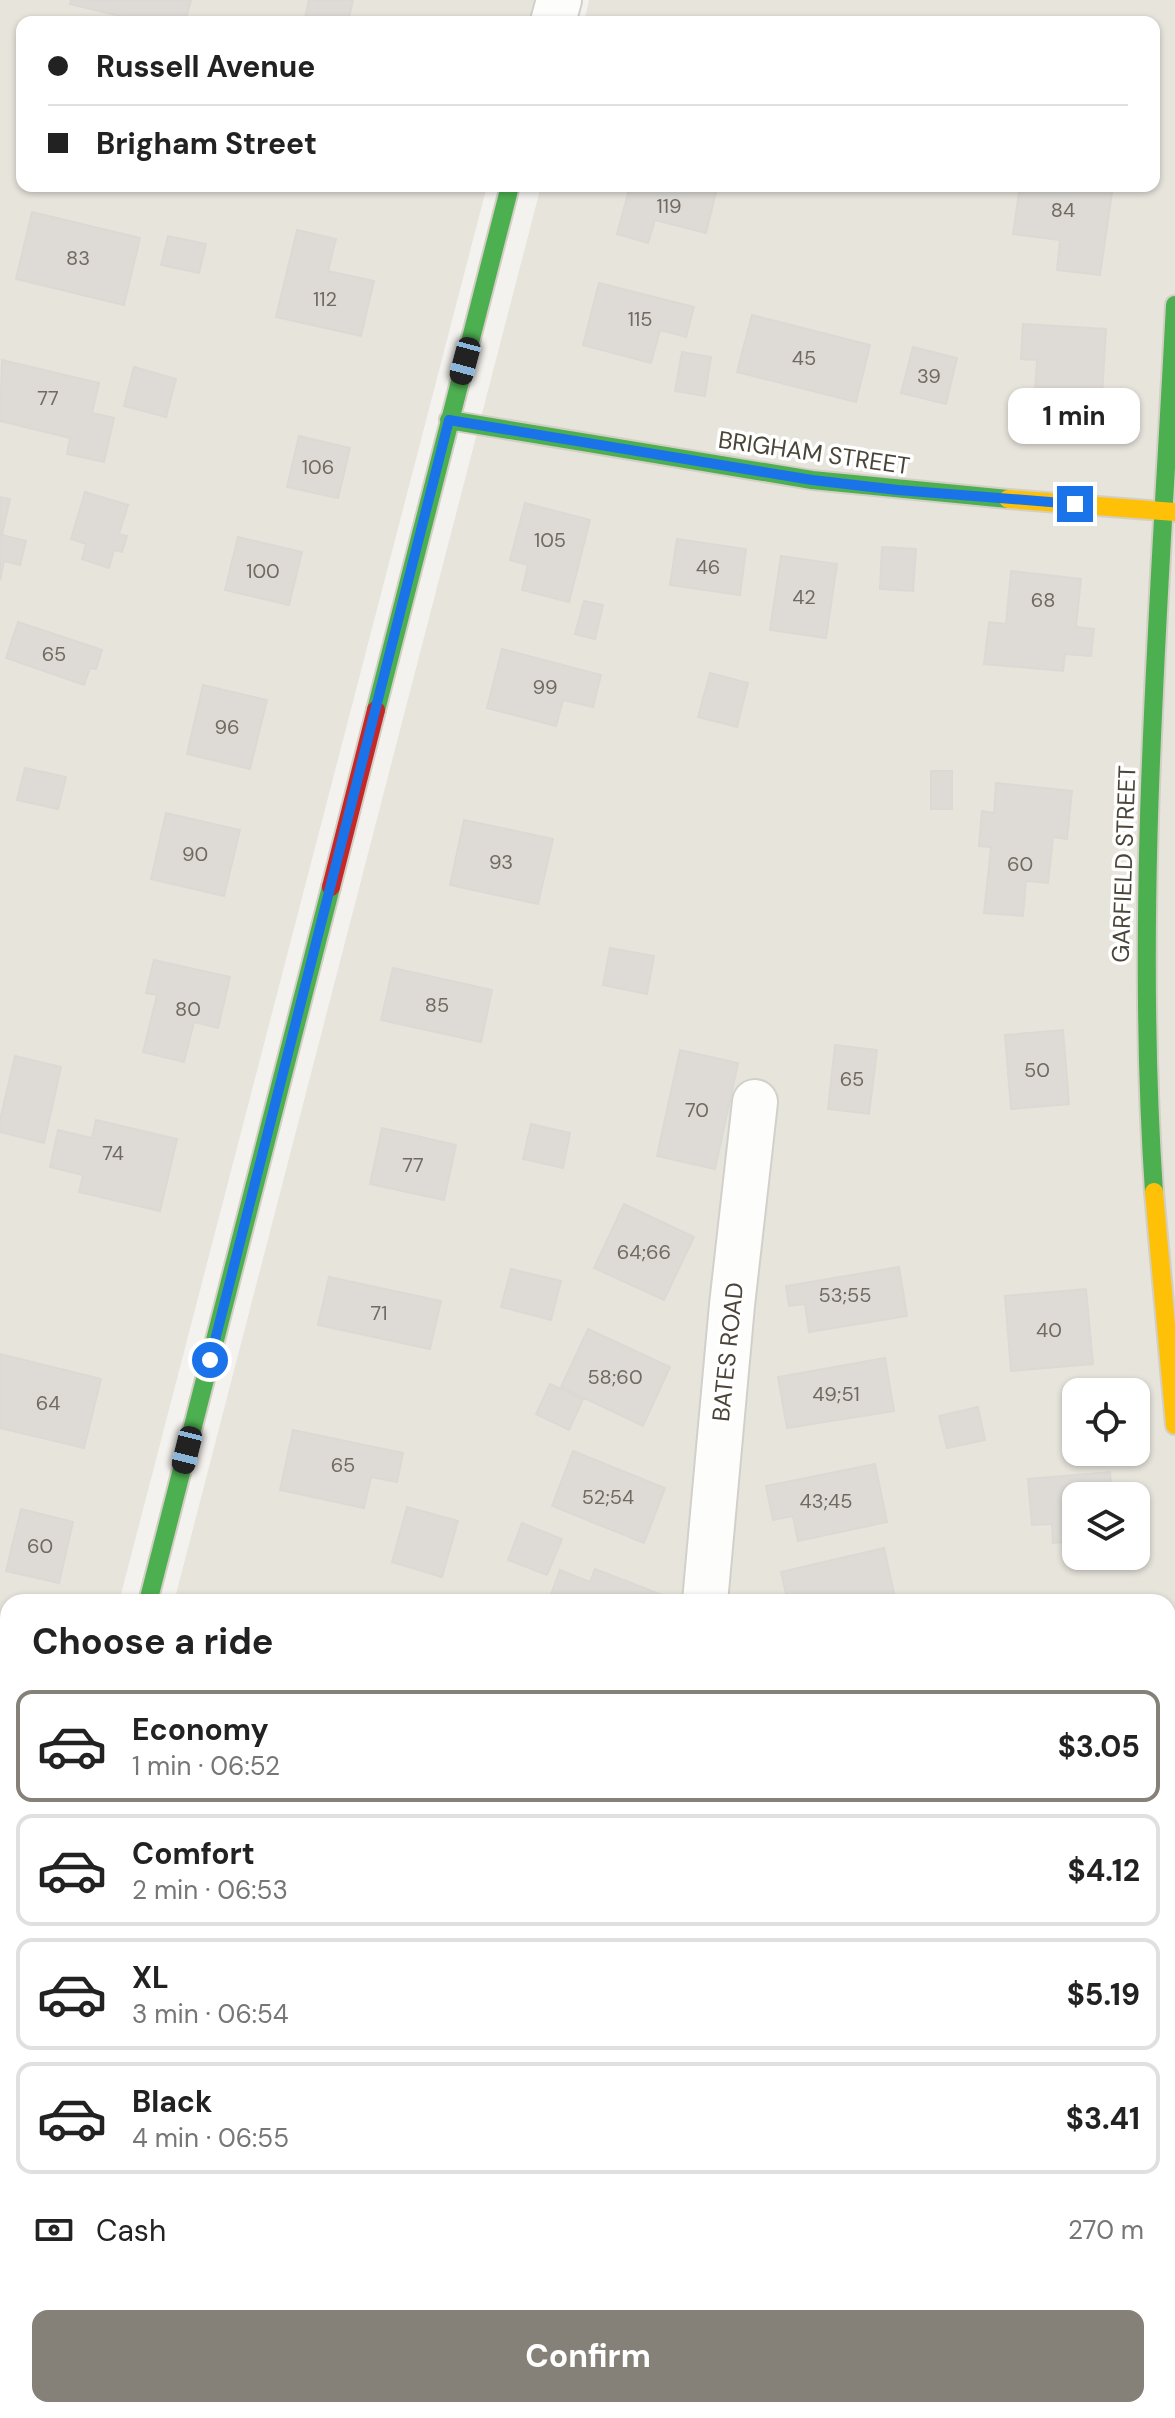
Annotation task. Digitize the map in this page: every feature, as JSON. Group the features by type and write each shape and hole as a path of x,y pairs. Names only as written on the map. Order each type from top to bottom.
{"street":[{"path":"150,1594 508,192"},
{"name":"GARFIELD STREET","path":"1175,305 1170,512 1145,890 1144,966 1146,1063 1163,1318 1175,1425"},
{"name":"BRIGHAM STREET","path":"449,420 812,480 1170,512"},
{"name":"BATES ROAD","path":"706,1594 732,1305 755,1102"}],"shaded area":[{"path":"0,0 536,0 532,16 16,16 16,192 485,192 121,1594 0,1594"},
{"path":"589,0 1175,0 1175,1594 176,1594 539,192 1160,192 1160,16 585,16"}],"building":[{"path":"71,0 191,0 187,16 120,16 70,4"},
{"path":"309,0 353,0 349,16 305,16"},
{"path":"628,192 716,192 706,233 655,220 648,243 617,234"},
{"path":"1019,192 1112,192 1100,275 1057,270 1060,240 1013,234"},
{"path":"32,212 140,238 124,305 16,279"},
{"path":"297,230 336,239 328,271 374,281 361,336 276,317"},
{"path":"168,236 206,244 199,273 161,265"},
{"path":"599,283 694,307 686,337 660,330 651,363 583,345"},
{"path":"752,315 870,345 856,402 737,372"},
{"path":"1023,324 1106,329 1101,411 1034,407 1037,360 1021,359"},
{"path":"913,347 957,358 946,404 901,393"},
{"path":"682,352 711,357 705,396 675,391"},
{"path":"2,360 99,383 92,413 114,418 104,462 67,454 70,438 0,421"},
{"path":"134,367 176,379 166,417 124,406"},
{"path":"299,436 350,448 338,498 287,487"},
{"path":"85,492 128,505 119,534 127,536 122,552 114,550 109,568 82,559 86,544 71,539"},
{"path":"0,497 10,499 2,535 26,541 20,565 4,561 0,580"},
{"path":"525,503 590,520 569,602 522,590 528,565 510,560"},
{"path":"238,537 302,552 289,605 225,590"},
{"path":"677,539 746,549 740,595 670,585"},
{"path":"882,547 916,549 913,591 880,589"},
{"path":"781,556 837,564 826,638 770,630"},
{"path":"1011,571 1081,579 1076,627 1094,629 1091,656 1065,654 1063,671 984,664 989,622 1006,624"},
{"path":"584,601 603,605 595,639 575,634"},
{"path":"18,622 102,650 96,669 90,668 84,685 6,658"},
{"path":"502,649 601,675 593,707 563,700 556,726 487,708"},
{"path":"710,673 748,683 737,727 698,717"},
{"path":"203,685 267,700 250,769 187,754"},
{"path":"25,768 66,777 58,809 17,800"},
{"path":"931,771 952,771 952,809 931,809"},
{"path":"996,783 1072,791 1067,839 1053,837 1048,883 1026,881 1023,916 984,913 991,847 979,846 982,811 994,813"},
{"path":"166,813 240,830 224,896 151,879"},
{"path":"464,820 553,839 538,904 450,885"},
{"path":"610,948 654,956 647,994 603,985"},
{"path":"154,960 230,977 218,1028 194,1022 184,1062 143,1052 157,995 146,993"},
{"path":"393,968 492,990 481,1042 381,1020"},
{"path":"1063,1030 1069,1104 1011,1109 1005,1035"},
{"path":"835,1045 877,1050 869,1114 828,1109"},
{"path":"680,1050 738,1063 715,1169 657,1156"},
{"path":"15,1056 61,1067 44,1143 0,1132"},
{"path":"96,1120 177,1139 160,1211 79,1192 83,1175 50,1167 58,1130 92,1138"},
{"path":"531,1124 570,1133 563,1168 523,1159"},
{"path":"382,1128 456,1145 444,1200 370,1184"},
{"path":"624,1204 694,1237 664,1300 594,1268"},
{"path":"899,1267 907,1316 809,1332 805,1304 789,1306 786,1286"},
{"path":"511,1269 561,1281 551,1320 501,1307"},
{"path":"329,1277 441,1301 430,1349 318,1325"},
{"path":"1086,1289 1093,1364 1011,1371 1005,1296"},
{"path":"588,1329 670,1367 643,1426 561,1387"},
{"path":"0,1354 101,1379 84,1448 0,1428"},
{"path":"885,1358 894,1411 787,1428 778,1377"},
{"path":"550,1384 583,1399 569,1430 536,1414"},
{"path":"978,1407 985,1440 947,1448 939,1416"},
{"path":"293,1430 403,1453 397,1482 371,1477 364,1508 280,1490"},
{"path":"573,1451 665,1488 644,1543 552,1506"},
{"path":"875,1464 887,1522 798,1541 793,1516 773,1520 766,1486"},
{"path":"1110,1472 1111,1482 1062,1482 1062,1542 1053,1543 1052,1524 1032,1525 1028,1479"},
{"path":"407,1507 458,1521 442,1577 392,1562"},
{"path":"21,1509 73,1522 59,1583 6,1571"},
{"path":"522,1523 562,1539 547,1575 508,1560"},
{"path":"884,1548 894,1594 786,1594 781,1572"},
{"path":"595,1569 660,1594 551,1594 560,1570 590,1582"}],"traffic: fast":[{"path":"376,710 508,192"},
{"path":"1154,1192 1149,1081 1148,859 1156,638 1175,305"},
{"path":"449,420 812,480 1008,499"},
{"path":"150,1594 331,887"}],"traffic: slow":[{"path":"1008,499 1175,512"},
{"path":"1154,1192 1175,1425"}],"traffic: jam":[{"path":"331,887 376,710"}],"route":[{"path":"210,1360 449,420 812,480 1075,504"}]}
